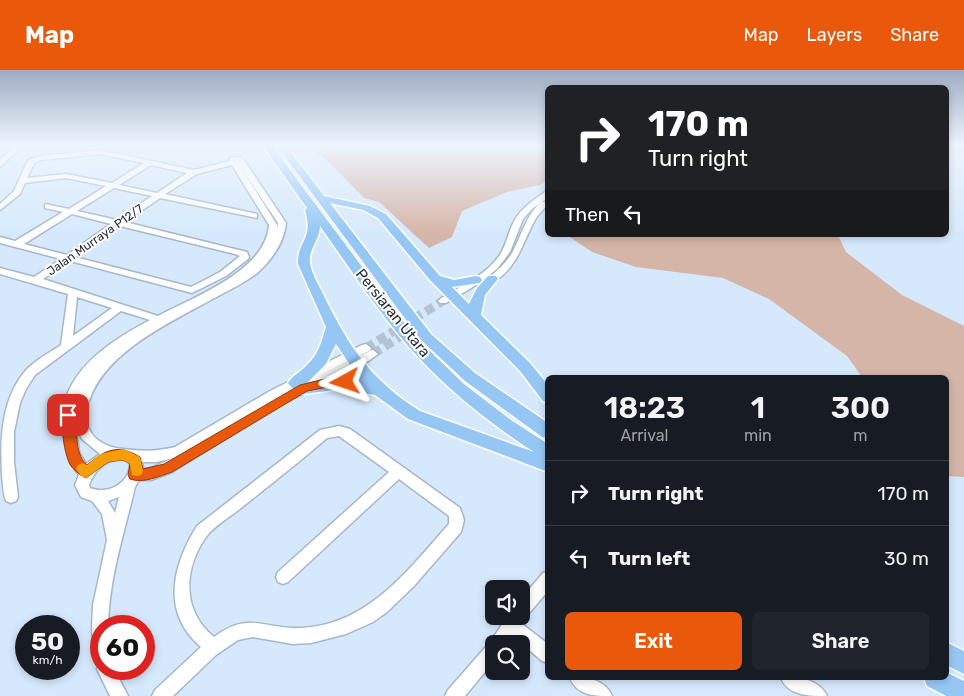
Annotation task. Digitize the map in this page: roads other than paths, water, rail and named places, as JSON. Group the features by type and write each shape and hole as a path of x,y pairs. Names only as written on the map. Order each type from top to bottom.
{"main road":[{"name":"Persiaran Utara","path":"292,175 426,337 470,377 545,430"},
{"name":"Persiaran Utara","path":"298,175 396,322 424,354 467,394 505,425 545,450"},
{"path":"545,393 520,361 474,316 451,301 434,277 382,216 375,211 314,201 314,233 306,250 304,265 332,328 353,361 398,406 414,414 545,464"},
{"path":"434,277 454,284 476,280"},
{"path":"474,316 477,296 492,279"},
{"path":"300,386 326,355 331,342 332,328"},
{"path":"300,386 333,382 356,383 380,390"},
{"path":"949,655 964,663"},
{"path":"939,680 964,693"}],"street":[{"path":"0,208 17,192 25,175"},
{"path":"17,244 129,175"},
{"name":"Jalan Murraya P12/7","path":"36,280 189,175"},
{"name":"Jalan Murraya P12/7","path":"162,320 247,270 260,258 270,242 274,232 273,225 242,175"},
{"path":"23,181 66,176 254,216"},
{"path":"451,301 501,260 512,240 517,222 526,209 545,196"},
{"path":"451,301 492,279 509,264 522,241 528,223 537,210 545,203"},
{"path":"0,240 192,290 223,274 245,257 244,254 238,252 48,206"},
{"path":"0,272 36,280 162,320"},
{"path":"66,347 73,293"},
{"path":"11,497 5,435 10,411 24,380 31,372 120,307"},
{"path":"112,455 88,440 81,430 80,411 85,393 102,367 120,349 162,320"},
{"path":"86,473 76,462 69,431 68,415 78,386 93,364 111,348 162,320"},
{"path":"300,386 167,468 132,479 111,495 97,498 89,496 84,492 82,486 86,473 98,462 112,455 124,454 133,457 156,457 178,451 251,407 300,386 370,351"},
{"path":"162,696 214,648 228,635 244,629 260,630 286,636 316,634 356,622 382,605 395,593 456,527 455,512 346,433 331,432 318,438 202,531 190,549 183,569 181,599 192,627 214,648"},
{"path":"99,615 104,581 113,542 137,465 133,457"},
{"path":"283,577 399,471"},
{"path":"97,498 108,512 112,522 113,542"},
{"path":"530,601 545,582"},
{"path":"504,635 512,625"},
{"path":"523,625 545,651"},
{"path":"454,696 485,659"},
{"path":"111,680 119,696"},
{"path":"581,680 603,696"},
{"path":"792,680 818,696"}],"tunnel":[{"path":"366,348 443,301"},
{"path":"373,354 412,329"}]}
